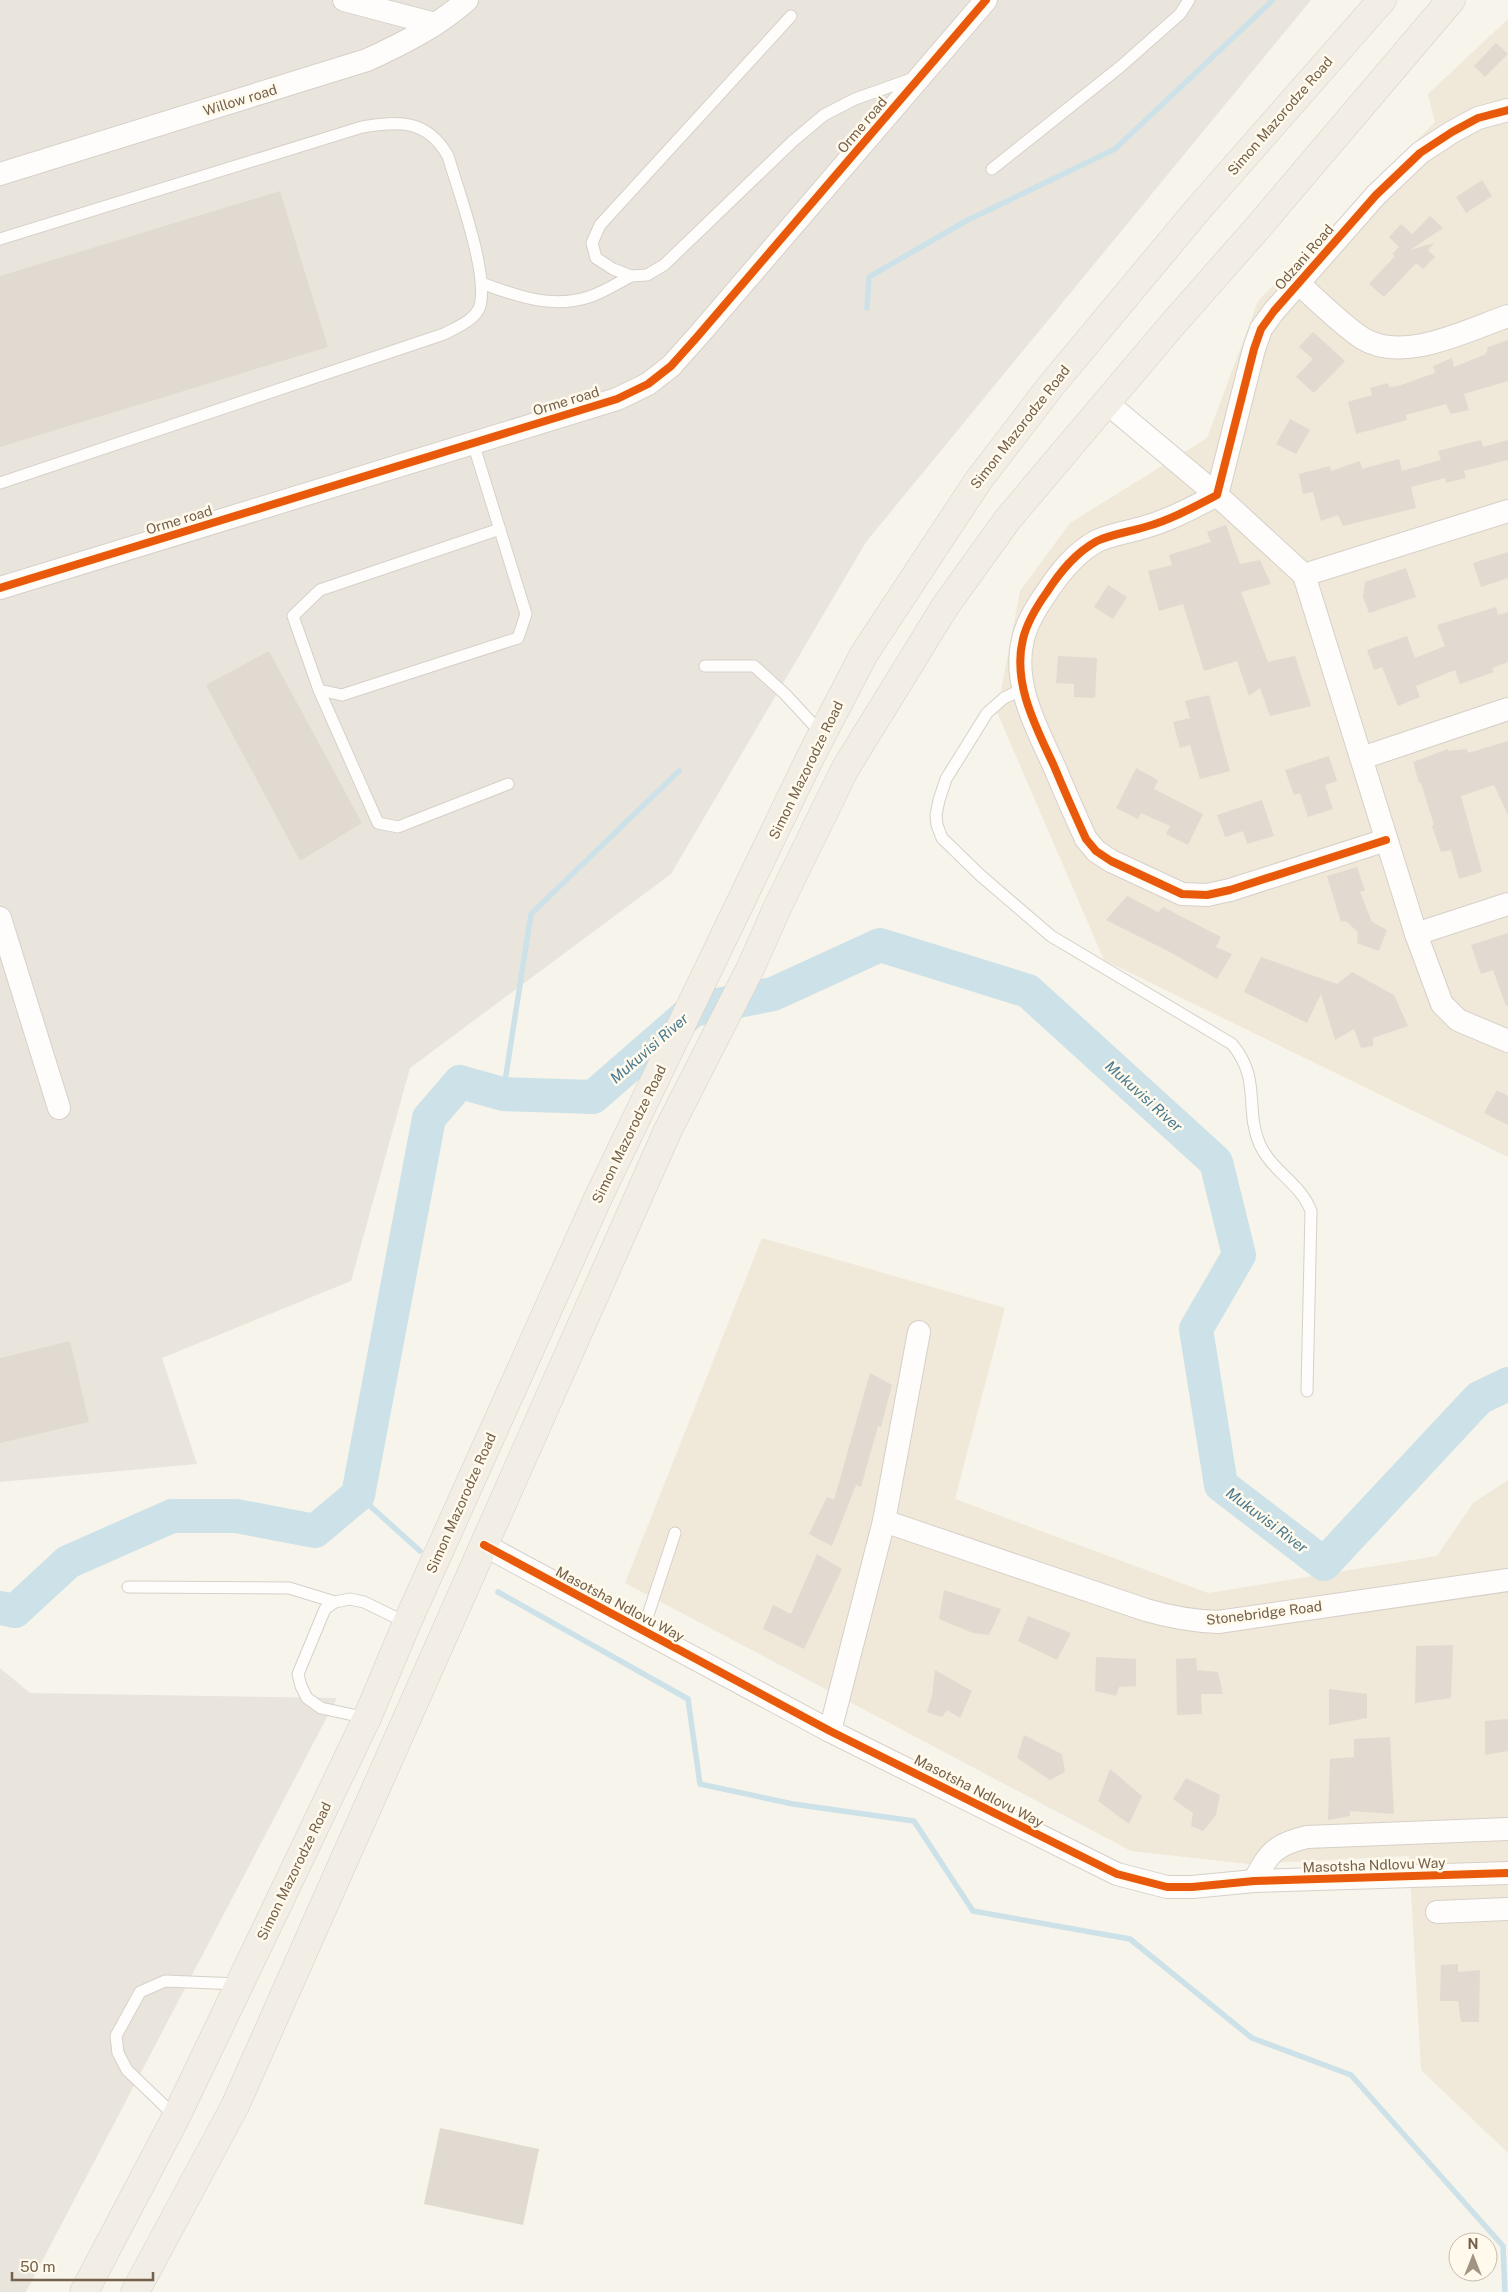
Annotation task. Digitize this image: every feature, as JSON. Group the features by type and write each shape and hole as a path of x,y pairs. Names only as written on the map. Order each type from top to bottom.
{"highway":[{"name":"Simon Mazorodze Road","path":"84,2292 176,2117 367,1718 407,1624 598,1198 715,952 822,734 864,654 978,481 1050,387 1200,207 1382,0"},
{"path":"135,2292 235,2106 668,1130 751,968 778,906 845,769 946,605 1008,520 1451,0"}],"street":[{"path":"344,0 435,24"},
{"name":"Willow road","path":"0,174 366,60 403,43 435,24 468,0"},
{"name":"Orme road","path":"0,588 617,398 648,384 671,366 986,0"},
{"name":"Odzani Road","path":"1217,495 1254,349 1261,329 1298,283 1376,195 1420,153 1478,118 1508,110"},
{"path":"1298,283 1362,338 1379,345 1403,348 1431,343 1508,316"},
{"path":"1107,403 1217,495 1304,575 1416,934 1442,1004 1458,1020 1508,1041"},
{"path":"1217,495 1176,516 1145,527 1116,534 1098,541 1080,552 1059,574 1029,621 1022,640 1021,663 1024,689 1030,713 1086,839 1096,851 1111,861 1182,894 1207,895 1230,890 1386,840"},
{"path":"1304,575 1508,511"},
{"path":"1362,758 1508,709"},
{"path":"1416,934 1508,904"},
{"path":"0,918 59,1108"},
{"path":"830,1731 884,1521 919,1332"},
{"name":"Stonebridge Road","path":"884,1521 1162,1615 1193,1621 1218,1622 1508,1580"},
{"name":"Masotsha Ndlovu Way","path":"484,1544 830,1731 1117,1874 1166,1887 1192,1887 1254,1881 1508,1873"},
{"path":"1254,1881 1264,1862 1273,1851 1287,1842 1307,1837 1508,1828"},
{"path":"1437,1912 1508,1909"}],"lane":[{"path":"992,169 1128,60 1180,14 1189,0"},
{"path":"791,16 600,225 592,243 596,258 612,270 631,276 647,275 664,265 793,141 824,115 856,99 921,75"},
{"path":"0,240 362,127 387,123 412,124 440,142 448,156 475,246 481,283 480,308 468,321 444,334 0,483"},
{"path":"481,283 523,298 555,303 590,297 631,276"},
{"path":"320,690 342,695 518,638 526,614 473,443"},
{"path":"500,528 320,590 293,616 320,690 378,823 398,827 508,784"},
{"path":"705,666 754,666 785,694 822,734"},
{"path":"1024,689 1004,698 987,713 946,779 936,815 937,825 942,838 980,875 1051,936 1232,1044 1241,1054 1249,1076 1256,1129 1260,1144 1268,1157 1302,1193 1311,1212 1307,1391"},
{"path":"642,1630 675,1533"},
{"path":"128,1587 289,1588 335,1602"},
{"path":"367,1718 321,1708 307,1698 301,1686 298,1674 325,1609 335,1602 350,1599 364,1602 407,1624"},
{"path":"176,2117 127,2070 118,2053 116,2036 140,1992 165,1981 240,1984"}],"shaded area":[{"path":"0,0 1311,0 866,542 671,874 410,1068 351,1281 162,1358 197,1464 0,1482"},
{"path":"1508,19 1508,1157 1104,960 997,712 1020,591 1070,523 1207,438 1258,301 1435,122 1428,94"},
{"path":"762,1238 1005,1308 955,1499 1208,1593 1437,1556 1473,1503 1508,1480 1508,2153 1421,2070 1409,1856 1249,1864 1131,1851 625,1583"},
{"path":"0,1668 30,1693 337,1698 26,2292 0,2292"}],"building":[{"path":"1496,43 1508,54 1485,77 1474,66"},
{"path":"1482,180 1492,196 1466,213 1456,197"},
{"path":"280,191 328,347 0,447 0,276"},
{"path":"1430,216 1443,228 1410,250 1434,243 1428,250 1435,257 1423,269 1416,263 1384,297 1369,284 1395,256 1392,254 1399,247 1389,237 1401,224 1412,234"},
{"path":"1313,332 1345,361 1314,393 1296,377 1313,359 1299,347"},
{"path":"1508,340 1508,381 1464,394 1469,410 1451,414 1446,404 1406,415 1407,420 1356,434 1348,402 1372,395 1370,388 1388,383 1389,387 1398,386 1435,373 1433,366 1452,358 1454,367 1486,354 1488,347"},
{"path":"1290,419 1310,430 1296,454 1276,444"},
{"path":"1481,440 1483,447 1508,440 1508,460 1464,471 1466,478 1446,483 1445,478 1411,487 1416,508 1343,526 1338,515 1321,521 1313,492 1303,494 1299,474 1330,466 1331,471 1360,461 1362,469 1399,459 1402,471 1441,460 1438,451"},
{"path":"1226,525 1240,564 1260,560 1271,584 1241,592 1268,662 1295,656 1311,706 1270,716 1260,688 1249,696 1237,661 1204,671 1183,604 1159,611 1148,571 1172,565 1169,555 1211,542 1207,532"},
{"path":"1508,552 1508,578 1481,587 1473,563"},
{"path":"1406,568 1416,597 1369,613 1363,597 1365,582"},
{"path":"1108,585 1127,597 1113,619 1094,607"},
{"path":"1496,607 1498,615 1508,612 1508,662 1492,668 1494,672 1460,684 1455,670 1416,686 1420,697 1398,706 1382,667 1374,670 1367,650 1407,636 1415,658 1445,646 1437,625"},
{"path":"269,651 362,823 300,861 206,685"},
{"path":"1058,656 1097,658 1095,698 1074,697 1074,684 1056,683"},
{"path":"1209,695 1230,771 1200,779 1190,745 1180,748 1173,722 1190,718 1185,701"},
{"path":"1508,741 1508,815 1494,785 1461,796 1482,872 1459,879 1451,850 1441,852 1413,762 1448,749 1448,751 1467,749 1468,753"},
{"path":"1329,756 1337,781 1325,785 1333,809 1308,817 1300,793 1294,795 1285,770"},
{"path":"1136,768 1158,780 1154,789 1203,814 1188,845 1166,834 1170,826 1141,813 1138,819 1116,808"},
{"path":"1262,800 1274,836 1247,844 1243,831 1225,837 1217,815"},
{"path":"1357,867 1365,890 1360,892 1372,922 1387,930 1379,951 1357,943 1358,932 1346,921 1341,922 1327,876"},
{"path":"1127,896 1158,912 1163,907 1221,937 1216,947 1232,954 1217,979 1170,952 1106,920"},
{"path":"1508,933 1508,1005 1506,1006 1493,970 1481,974 1471,945"},
{"path":"1261,957 1337,984 1352,972 1394,995 1408,1026 1373,1038 1373,1046 1361,1048 1354,1029 1335,1040 1321,994 1307,1023 1244,992"},
{"path":"1497,1090 1508,1096 1508,1125 1484,1113"},
{"path":"70,1341 89,1422 0,1443 0,1358"},
{"path":"870,1373 892,1385 881,1427 878,1426 861,1487 856,1485 832,1546 809,1534 827,1497 834,1500"},
{"path":"817,1554 842,1569 804,1649 763,1629 773,1605 791,1614"},
{"path":"944,1590 1001,1609 989,1635 973,1633 939,1619"},
{"path":"1028,1616 1071,1633 1057,1660 1018,1641"},
{"path":"1453,1645 1451,1698 1415,1703 1416,1646"},
{"path":"1096,1657 1136,1659 1136,1686 1119,1687 1116,1696 1095,1691"},
{"path":"1196,1658 1197,1670 1218,1672 1223,1694 1201,1694 1202,1714 1177,1715 1176,1659"},
{"path":"935,1670 972,1691 960,1718 947,1710 942,1717 927,1712 932,1696"},
{"path":"1329,1689 1367,1694 1367,1718 1329,1725"},
{"path":"1508,1719 1508,1751 1485,1755 1485,1721"},
{"path":"1024,1735 1062,1754 1065,1772 1050,1780 1017,1758"},
{"path":"1390,1737 1394,1814 1350,1811 1350,1816 1328,1820 1330,1759 1354,1757 1354,1739"},
{"path":"1110,1769 1142,1796 1129,1824 1098,1801"},
{"path":"1186,1778 1220,1795 1216,1815 1203,1831 1191,1826 1193,1813 1173,1799"},
{"path":"1458,1964 1458,1972 1480,1970 1479,2022 1461,2022 1458,2001 1440,2001 1441,1965"},
{"path":"440,2128 539,2149 523,2225 424,2204"}],"waterway":[{"path":"867,308 869,277 966,221 1115,149 1273,0"},
{"path":"503,1094 531,914 679,771"},
{"name":"Mukuvisi River","path":"0,1608 15,1611 68,1562 172,1516 236,1516 315,1531 358,1495 429,1118 460,1082 503,1094 593,1097 693,1010 773,994 880,945 1028,991 1216,1162 1239,1255 1196,1329 1221,1485 1324,1564 1479,1398 1508,1384"},
{"path":"358,1495 420,1551"},
{"path":"498,1592 688,1699 700,1784 793,1804 914,1821 973,1911 1130,1939 1252,2038 1351,2075 1503,2246 1505,2292"}],"cycle path":[{"path":"0,588 617,399 648,384 671,366 697,337 986,0"},
{"path":"1386,840 1230,890 1207,895 1182,894 1111,861 1096,851 1086,839 1033,720 1023,688 1020,655 1023,639 1030,620 1043,597 1057,577 1082,551 1097,541 1164,521 1217,495 1254,349 1261,329 1274,311 1376,195 1420,153 1452,132 1478,118 1508,110"},
{"path":"484,1545 830,1731 1117,1874 1167,1887 1192,1887 1254,1881 1508,1873"}]}
